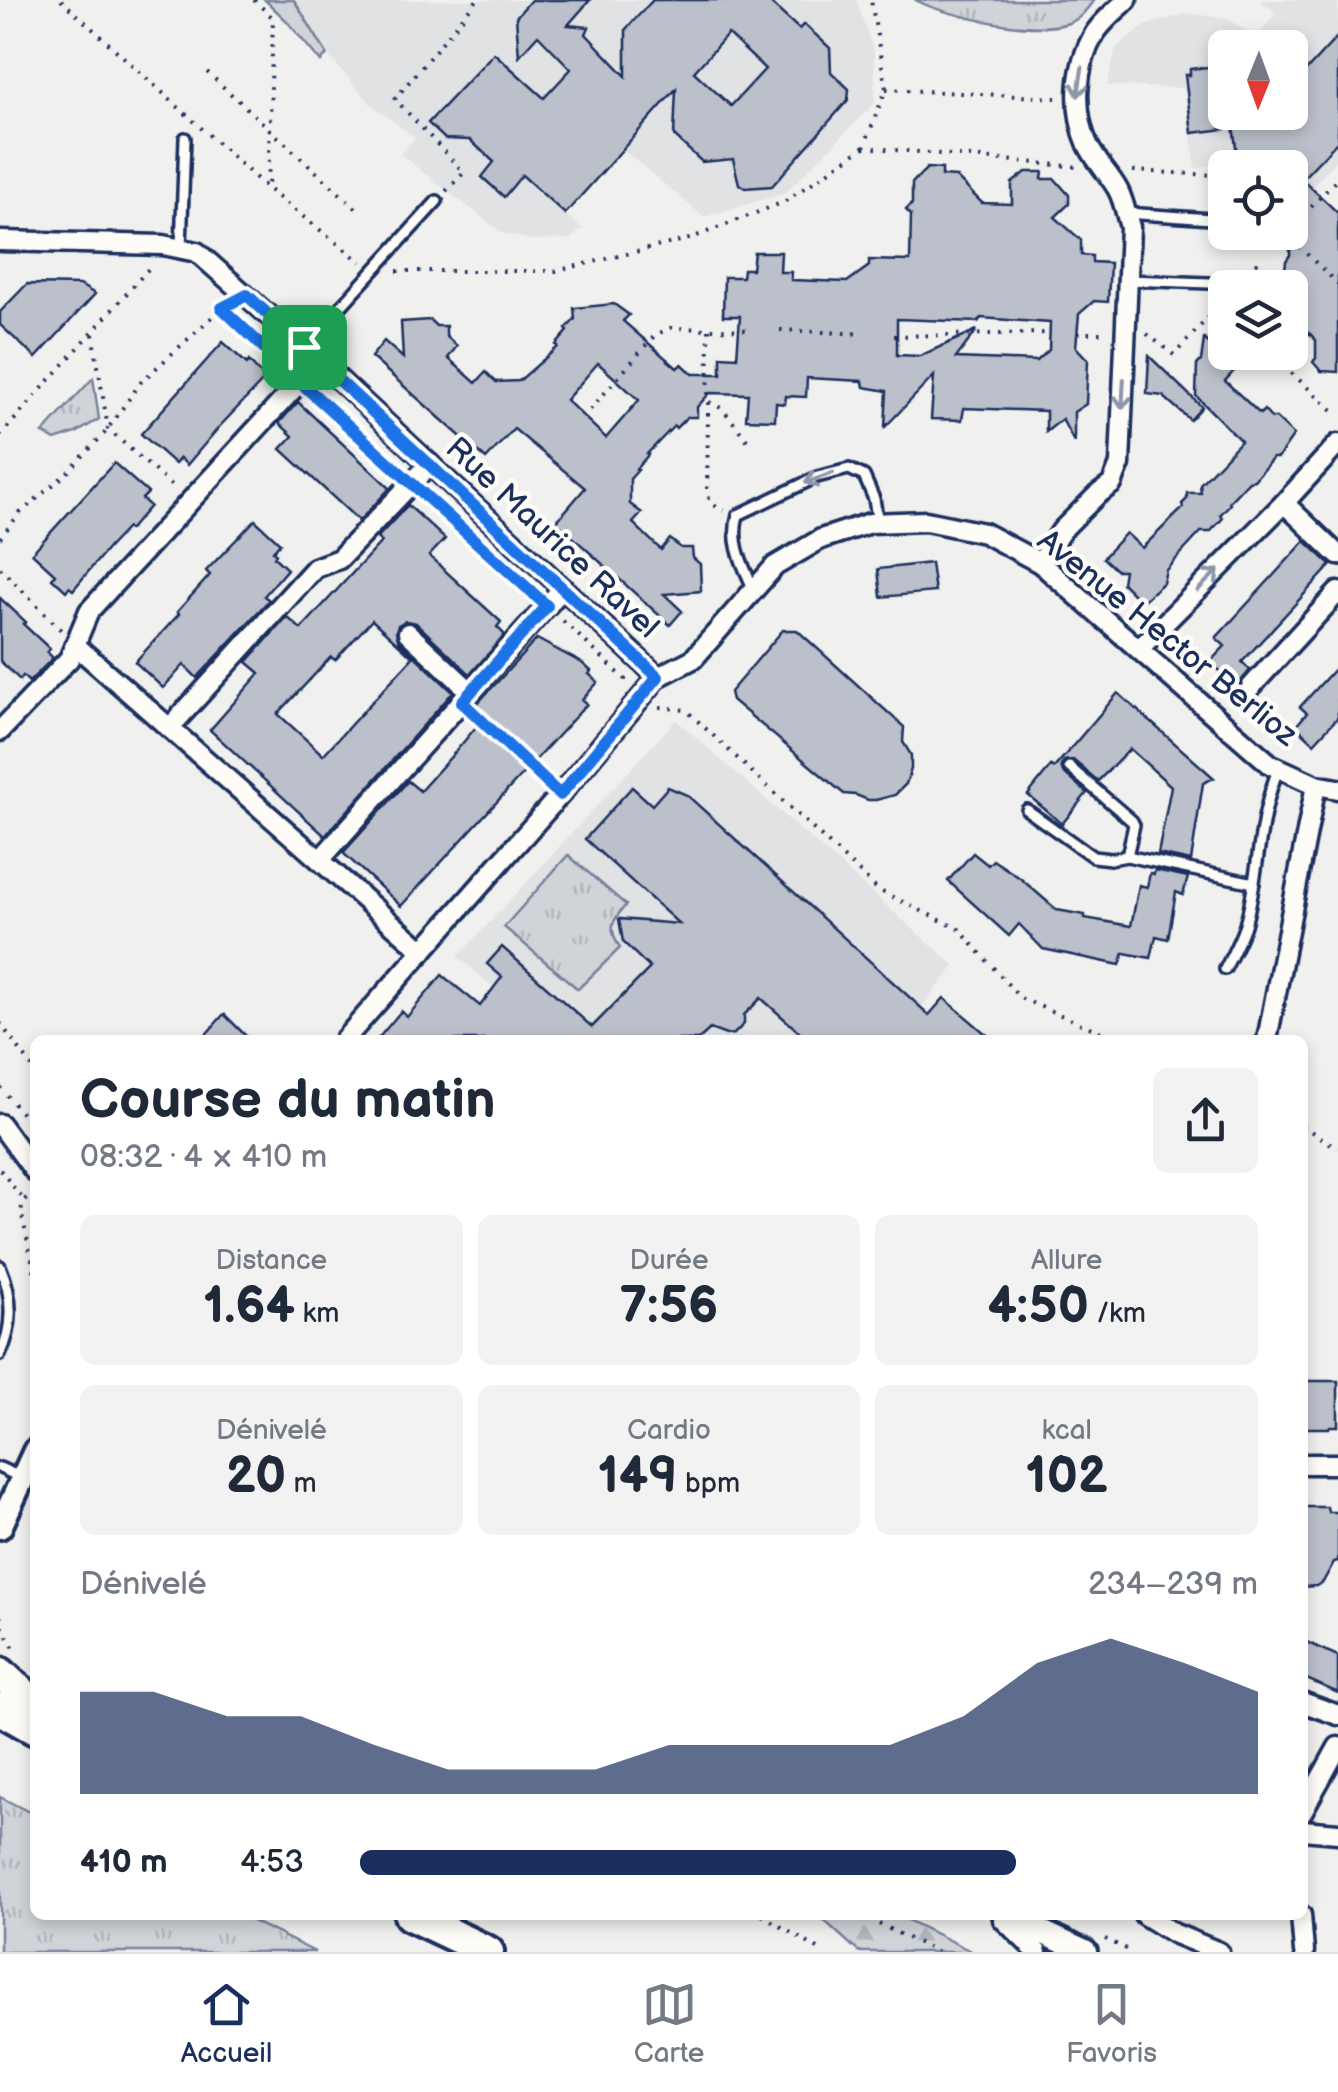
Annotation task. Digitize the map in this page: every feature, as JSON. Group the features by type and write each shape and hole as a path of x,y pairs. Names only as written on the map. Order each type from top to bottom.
{"main road":[{"path":"9,1664 14,1687 30,1698"},
{"path":"0,1709 30,1726"},
{"path":"395,1920 462,1952"},
{"path":"421,1920 488,1952"}],"street":[{"path":"1040,563 1062,530 1112,484 1120,464 1130,228 1120,193 1089,147 1077,99 1082,66 1094,34 1127,0"},
{"path":"0,242 172,246"},
{"name":"Rue Maurice Ravel","path":"172,246 198,252 247,295 658,677"},
{"path":"0,732 69,659 89,611 319,361"},
{"path":"1139,649 1284,504 1338,444"},
{"path":"174,723 315,568 338,558 430,464"},
{"path":"1284,504 1338,555"},
{"name":"Avenue Hector Berlioz","path":"348,1035 560,795 658,677 692,659 775,566 822,538 870,523 926,521 984,533 1040,563 1270,764 1316,785 1338,790"},
{"path":"320,860 563,588"},
{"path":"1251,687 1338,592"},
{"path":"408,634 466,697"},
{"path":"75,644 423,950"},
{"path":"1268,1035 1316,785"},
{"path":"0,1124 30,1165"},
{"path":"0,1526 30,1461"},
{"path":"1308,1464 1338,1464"},
{"path":"1308,1704 1338,1715"},
{"path":"1308,1805 1331,1777 1338,1746"},
{"path":"1308,1830 1338,1832"},
{"path":"1007,1920 1036,1952"},
{"path":"1013,1920 1086,1952"},
{"path":"1152,1920 1172,1933 1219,1952"},
{"path":"1301,1920 1304,1952"},
{"path":"1165,1952 1172,1933"}],"lane":[{"path":"172,246 184,219 185,138"},
{"path":"304,347 437,201"},
{"path":"1126,213 1208,219"},
{"path":"1128,280 1208,282"},
{"path":"754,590 736,549 738,515 817,477 848,468 864,476 878,523"},
{"path":"1069,767 1132,821 1127,856"},
{"path":"1225,969 1244,927 1269,792 1279,768"},
{"path":"1027,810 1093,858 1127,856 1254,883"},
{"path":"0,1266 10,1296 9,1332 0,1355"},
{"path":"0,1468 22,1478"}],"path":[{"path":"61,0 268,190 373,272 556,271 689,239 784,202 864,147 886,90 871,0"},
{"path":"254,0 273,18 268,190"},
{"path":"437,201 464,174 395,99 477,0"},
{"path":"207,72 358,210"},
{"path":"886,90 1077,99"},
{"path":"864,147 1104,170 1208,175"},
{"path":"1308,210 1338,178"},
{"path":"0,436 172,246"},
{"path":"1305,250 1338,284"},
{"path":"0,538 108,429 140,382 222,308 247,295"},
{"path":"222,308 625,679 624,694 634,704 686,710 878,890 959,930 1020,998 1108,1035"},
{"path":"1078,332 1148,334 1174,355 1208,318"},
{"path":"590,410 655,335 670,328 751,330"},
{"path":"709,329 708,494 716,507 738,515"},
{"path":"780,330 864,334"},
{"path":"93,332 108,429 190,502"},
{"path":"894,336 1050,333"},
{"path":"1288,370 1338,415"},
{"path":"708,402 722,409 750,444"},
{"path":"0,568 75,644"},
{"path":"466,697 560,795"},
{"path":"0,1023 30,1064"},
{"path":"0,1087 30,1124"},
{"path":"1308,1130 1338,1148"},
{"path":"0,1170 24,1200"},
{"path":"30,1196 21,1210 30,1251"},
{"path":"0,1616 9,1664"},
{"path":"770,1920 823,1952"},
{"path":"870,1920 936,1952"}],"shaded area":[{"path":"294,0 856,0 874,52 875,103 785,193 704,217 623,150 565,214 582,229 570,239 532,240 502,233 400,154 415,138 372,105 327,54"},
{"path":"1260,0 1338,0 1338,158 1308,191 1308,150 1208,150 1208,166 1196,169 1184,88 1107,86 1116,48 1145,26 1187,13 1227,19 1245,30 1208,30 1208,130 1308,130 1308,30 1263,30 1276,13"},
{"path":"676,720 955,966 898,1035 550,1035 458,957"}],"green space":[{"path":"265,0 294,0 327,54 321,62 286,20"},
{"path":"915,0 1094,0 1078,18 1045,27 972,19"},
{"path":"93,378 99,419 55,440 43,433"},
{"path":"568,855 626,905 613,925 620,948 578,989 504,927"},
{"path":"0,1797 30,1812 30,1920 250,1920 315,1952 0,1952"},
{"path":"824,1920 907,1920 973,1952 859,1952"}],"building":[{"path":"531,0 590,0 568,25 589,27 586,34 626,76 626,29 653,0 767,0 799,29 804,24 830,48 831,72 849,89 848,100 772,186 745,188 739,184 733,159 702,162 674,136 676,89 565,214 522,175 504,197 482,177 494,162 470,140 445,139 428,123 494,53 544,98 571,69 538,35 519,56 516,17","holes":["728,34 765,69 731,106 694,72"]},
{"path":"1338,36 1338,141 1308,173 1308,150 1236,150 1234,130 1308,130 1308,68"},
{"path":"1208,67 1208,130 1217,130 1192,133 1185,75 1190,75 1190,69"},
{"path":"927,168 942,169 942,176 956,177 982,203 1012,204 1012,183 1026,172 1043,172 1042,179 1055,179 1069,195 1069,204 1055,217 1081,240 1081,255 1092,256 1092,262 1110,263 1108,302 1094,301 1079,314 1076,347 1088,360 1086,404 1074,412 1074,442 1062,419 1046,432 1046,411 964,408 962,420 931,419 934,376 885,427 887,391 864,387 863,381 807,378 806,397 786,396 785,404 776,403 775,420 746,419 748,394 710,393 697,407 697,417 687,417 674,426 630,479 630,504 642,513 633,523 661,550 670,539 681,548 692,548 693,558 700,564 701,591 664,594 682,611 670,625 556,522 585,488 514,429 486,459 371,357 384,341 403,358 401,322 430,320 436,326 446,326 446,336 457,346 448,358 476,383 486,372 496,382 519,381 558,347 575,319 574,308 614,304 629,315 623,321 677,368 682,364 693,374 721,374 721,356 737,357 740,316 723,316 724,277 742,277 743,269 752,269 754,252 781,252 780,272 791,272 791,280 847,282 869,266 869,260 910,261 911,215 906,210 912,204 912,183","holes":["981,318 1050,323 1049,350 1037,361 956,358 977,330 920,356 897,355 897,319 978,322","598,363 639,400 606,438 566,400"]},
{"path":"1308,185 1338,213 1338,372 1321,371 1313,362 1316,340 1308,332 1308,270 1285,270 1290,250 1308,250"},
{"path":"27,284 80,285 95,294 36,358 0,325 0,312"},
{"path":"1204,339 1208,342 1208,370 1235,370 1225,381 1260,414 1264,410 1294,435 1278,458 1273,458 1229,502 1220,515 1223,518 1210,532 1201,532 1166,570 1163,583 1141,602 1122,583 1124,570 1116,570 1103,558 1126,533 1142,548 1183,508 1187,493 1201,493 1200,484 1241,441 1196,396 1197,365"},
{"path":"223,342 265,379 187,465 180,458 175,464 141,434"},
{"path":"1149,356 1202,407 1190,420 1163,396 1147,394"},
{"path":"298,402 390,488 359,521 281,449 293,436 279,423"},
{"path":"114,463 148,493 142,499 150,506 73,590 69,587 66,591 52,578 55,574 32,553"},
{"path":"408,505 445,539 429,556 501,622 497,627 505,635 470,674 416,623 405,621 398,625 399,641 453,692 325,836 210,730 260,673 247,662 287,617 301,629 381,542 377,538","holes":["372,620 413,657 323,755 278,714"]},
{"path":"255,520 280,543 273,551 274,557 287,569 264,596 269,600 197,678 184,665 163,688 135,662 210,575 206,571"},
{"path":"1305,541 1331,565 1242,662 1250,670 1237,686 1210,662 1225,646 1216,638"},
{"path":"931,563 935,592 881,597 878,569"},
{"path":"0,598 50,649 47,652 53,658 29,682 23,676 20,680 0,661"},
{"path":"783,630 797,630 904,727 903,742 911,755 911,769 906,784 895,795 868,800 844,794 732,700 730,692"},
{"path":"537,639 591,671 589,674 598,682 582,700 587,704 401,906 343,853 408,781 420,791 486,715 475,706"},
{"path":"1338,665 1338,717 1314,743 1296,726 1307,713 1300,707"},
{"path":"1118,693 1214,778 1203,783 1191,861 1158,854 1171,786 1130,749 1098,781 1073,760 1064,761 1063,772 1087,793 1062,824 1028,795"},
{"path":"632,787 652,805 668,787 687,795 929,1015 944,998 987,1035 802,1035 761,998 744,1015 744,1024 734,1034 726,1035 710,1029 703,1035 381,1035 401,1011 407,1017 442,975 480,1006 502,977 487,964 502,947 592,1027 650,968 623,942 619,919 679,924 585,839"},
{"path":"973,853 988,865 993,860 1020,878 1057,910 1131,926 1139,885 1147,887 1150,873 1155,870 1188,877 1183,895 1176,892 1168,939 1156,936 1151,958 1124,953 1120,965 1043,949 1019,924 1009,936 948,881"},
{"path":"224,1014 245,1035 205,1035"},
{"path":"1308,1381 1338,1381 1338,1426 1308,1428"},
{"path":"1308,1507 1327,1507 1328,1512 1338,1512 1338,1561 1316,1586 1308,1587"},
{"path":"1308,1643 1338,1656 1338,1693 1308,1680"}],"route":[{"path":"247,295 304,347 658,677 560,795 462,702 547,606 222,308 247,295"}]}
